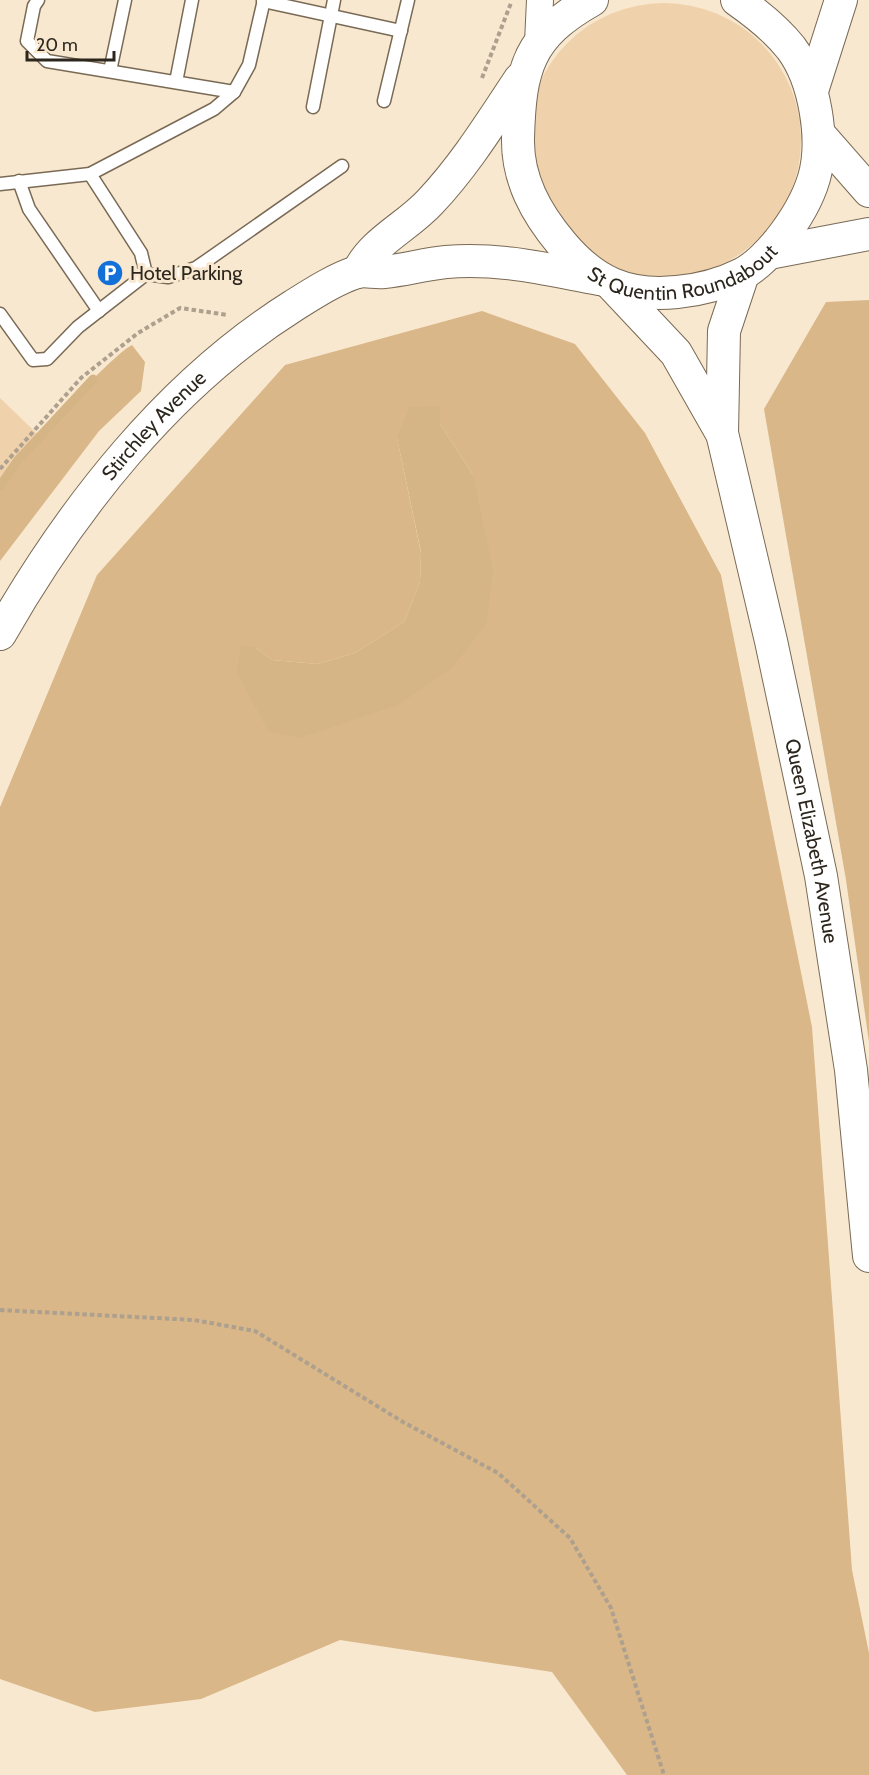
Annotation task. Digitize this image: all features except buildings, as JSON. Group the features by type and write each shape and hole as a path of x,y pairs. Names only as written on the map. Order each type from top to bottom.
{"street":[{"path":"538,43 540,0"},
{"name":"St Quentin Roundabout","path":"592,0 569,13 538,43 522,76 518,151 526,186 553,234 607,283 655,294 697,291 743,274 769,253 797,218 814,178 819,134 812,91 792,49 760,16 737,0"},
{"path":"812,91 841,0"},
{"path":"522,76 478,142 431,201 407,224 372,249 358,272 384,273 447,262 487,261 607,283"},
{"path":"819,134 869,190"},
{"path":"769,253 869,234"},
{"name":"Stirchley Avenue","path":"0,634 26,589 90,497 143,435 250,333 310,296 358,272"},
{"name":"Queen Elizabeth Avenue","path":"743,274 724,331 722,433 771,641 821,876 851,1070 869,1256"},
{"name":"Queen Elizabeth Avenue","path":"607,283 676,353 722,433"}],"lane":[{"path":"38,0 34,6 27,41 47,61 234,92"},
{"path":"110,71 125,0"},
{"path":"176,82 192,0"},
{"path":"0,184 90,174 214,108 234,92 249,65 263,0 401,31"},
{"path":"313,107 334,0"},
{"path":"384,101 408,0"},
{"path":"0,314 33,360 47,359 78,327 146,274 168,277 196,268 342,166"},
{"path":"90,174 141,253 146,274"},
{"path":"20,181 29,209 99,311"}],"path":[{"path":"479,84 512,0"},
{"path":"0,469 81,378 138,333 180,308 234,316"},
{"path":"0,1310 194,1320 255,1331 403,1422 498,1473 570,1538 611,1608 664,1775"}],"shaded area":[{"path":"677,3 717,13 740,26 761,43 778,64 791,87 799,113 801,140 799,167 791,193 778,216 761,237 740,254 717,267 691,275 651,277 611,267 599,261 577,246 558,227 537,193 529,167 527,127 537,87 543,75 558,53 577,34 611,13 637,5"},
{"path":"869,300 869,1042 846,880 764,409 826,302"},
{"path":"482,311 575,344 645,433 721,575 812,1027 852,1570 869,1653 869,1775 627,1775 552,1672 340,1640 201,1699 95,1712 0,1679 0,807 97,575 285,365","holes":["440,424 473,475 398,705 240,653 256,648 272,660 318,664 355,653 404,622 420,582 421,553 397,438"]},
{"path":"132,345 145,362 141,391 99,431 0,561 0,487 6,476 61,412 104,368"},
{"path":"0,398 53,449 0,543"},
{"path":"440,406 440,424 473,475 493,570 486,624 452,668 398,705 300,738 268,731 237,672 241,645 256,648 272,660 318,664 355,653 404,622 420,582 421,552 397,438 410,407"}],"waterway":[{"path":"0,486 18,460 93,379"}],"place":[{"name":"Hotel Parking","path":"110,273"}]}
